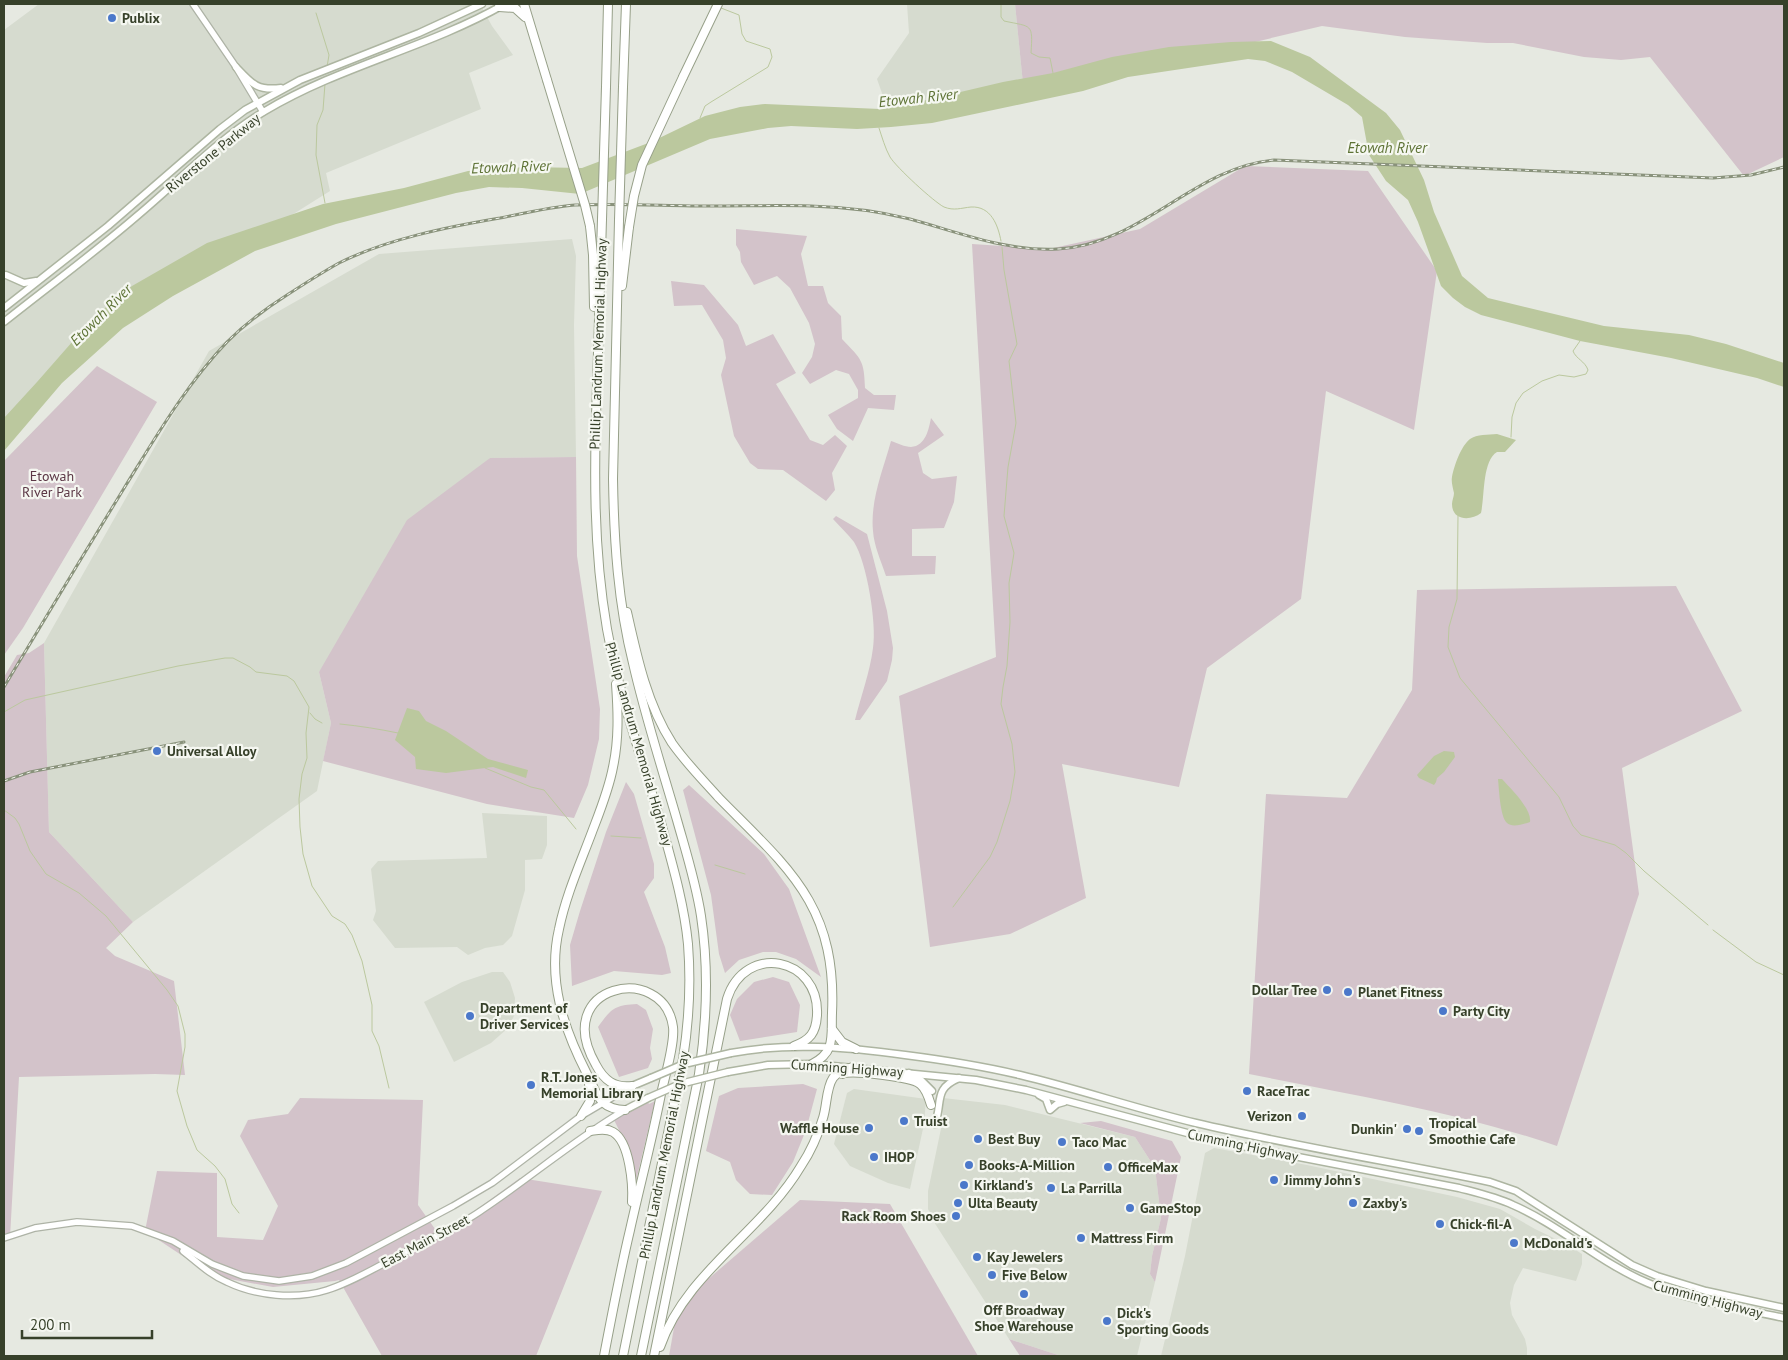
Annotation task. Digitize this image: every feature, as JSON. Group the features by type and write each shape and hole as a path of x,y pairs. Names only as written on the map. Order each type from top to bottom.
{"highway":[{"path":"524,4 527,19 586,205 590,226 594,268 596,424"},
{"name":"Phillip Landrum Memorial Highway","path":"608,4 594,488 596,542 603,600 615,667 678,889 688,944 690,986 689,1020 684,1060 623,1356"},
{"name":"Phillip Landrum Memorial Highway","path":"626,4 613,479 616,561 620,598 632,662 697,892 704,939 707,980 705,1027 699,1074 641,1356"},
{"path":"617,328 634,196 642,166 718,4"},
{"path":"501,5 515,8 527,19"},
{"path":"616,561 638,660 651,700 665,731 678,752 697,775 786,867 801,886 815,912 824,936 831,966 832,982 830,1047 824,1057 812,1064"},
{"path":"615,667 618,725 613,768 565,904 555,952 556,986 561,1011 571,1042 602,1102 613,1109 625,1110"},
{"path":"656,1356 727,999 739,976 751,968 770,963 783,964 803,975 813,988 817,1010 814,1031 808,1040 794,1046"},
{"path":"604,1356 629,1232 672,1047 673,1029 668,1012 657,998 644,991 631,988 610,992 598,1000 589,1012 584,1032 586,1047 603,1077 618,1086 632,1086"},
{"path":"831,1027 838,1039 856,1049"},
{"path":"656,1356 680,1307 704,1276 781,1194 796,1175 814,1144 826,1106 829,1088 834,1077 839,1072 853,1067"},
{"path":"826,1106 830,1102 835,1080 840,1074 846,1072 909,1079 924,1088 931,1105"},
{"path":"581,1116 590,1101 587,1074"},
{"path":"590,1131 610,1130 619,1138 624,1149 631,1174 633,1192 629,1232"}],"main road":[{"path":"193,4 236,67 263,112"},
{"name":"Riverstone Parkway","path":"4,308 108,226 220,129 257,103 285,87 329,67 428,29 482,4"},
{"name":"Riverstone Parkway","path":"4,322 113,236 222,143 263,112 320,83 433,38 501,5"},
{"path":"236,67 253,85 260,88 268,90 285,87"},
{"path":"6,275 24,283 40,280"},
{"name":"Cumming Highway","path":"684,1064 731,1053 794,1046 830,1047 936,1059 1020,1075 1199,1124 1271,1140 1490,1182 1516,1191 1632,1265 1657,1276 1706,1291 1784,1308"},
{"name":"East Main Street","path":"4,1238 35,1228 77,1222 132,1226 173,1242 212,1264 244,1276 279,1281 312,1276 346,1263 453,1206 492,1183 602,1102 632,1086 684,1064"},
{"name":"Cumming Highway","path":"680,1084 728,1072 768,1065 812,1064 961,1078 1026,1090 1221,1142 1485,1194 1521,1209 1648,1283 1681,1294 1784,1318"},
{"path":"908,1072 932,1091"},
{"path":"935,1124 938,1116 940,1093 944,1086 961,1078"},
{"name":"East Main Street","path":"154,1234 182,1250 210,1273 246,1290 260,1293 293,1295 320,1292 356,1279 480,1212 590,1131 625,1110 680,1084"},
{"path":"1026,1090 1046,1099 1050,1110 1060,1102 1068,1102"}],"shaded area":[{"path":"39,4 480,4 492,26 513,55 469,73 481,109 326,173 330,191 241,247 191,266 4,429 4,30"},
{"path":"907,4 1015,4 1023,84 889,113 877,79 909,33"},
{"path":"572,239 576,256 574,325 576,457 490,458 319,672 331,723 317,791 133,922 49,832 44,643 209,351 379,254"},
{"path":"482,813 547,816 547,845 542,859 525,860 525,890 512,936 503,945 485,948 468,955 457,947 395,948 373,920 376,911 371,869 378,861 487,858"},
{"path":"492,972 503,972 510,982 515,998 514,1016 508,1028 491,1043 454,1062 424,1002 462,982"},
{"path":"854,1089 926,1099 924,1124 910,1189 888,1183 850,1166 834,1144 847,1093"},
{"path":"943,1098 1005,1105 1135,1137 1155,1168 1161,1218 1152,1256 1150,1274 1155,1282 1137,1356 1061,1356 1009,1339 934,1222 928,1209 928,1191 943,1119"},
{"path":"1214,1148 1307,1165 1457,1197 1500,1209 1582,1254 1582,1264 1576,1281 1523,1268 1514,1285 1510,1303 1512,1315 1525,1339 1527,1356 1161,1356 1185,1256 1205,1153"}],"green space":[{"path":"1015,4 1784,4 1784,157 1744,176 1650,57 1621,60 1584,57 1513,43 1405,37 1322,26 1200,55 1023,84"},
{"path":"1245,166 1368,171 1437,271 1414,430 1326,391 1301,599 1207,668 1179,787 1062,764 1086,898 1010,934 930,947 899,696 996,657 972,244 1049,249 1140,229"},
{"path":"736,229 807,236 801,254 808,286 823,286 828,303 841,316 842,339 861,361 864,371 865,388 874,395 896,395 894,410 868,408 853,441 837,429 828,415 858,398 858,390 849,374 836,370 810,384 802,373 812,357 815,344 809,323 790,288 777,276 754,285 741,262 740,252 736,245"},
{"path":"671,281 704,285 738,325 746,346 773,334 796,373 776,384 810,440 823,445 835,435 847,446 832,473 835,490 826,501 783,470 758,469 750,463 734,436 721,375 726,358 723,340 702,305 674,306"},
{"name":"Etowah River Park","path":"97,366 157,402 23,628 4,655 4,461"},
{"path":"931,418 944,435 918,453 923,473 932,479 957,476 954,502 944,528 912,529 912,556 936,556 935,574 886,576 876,548 873,531 873,508 881,474 891,441 911,447 916,446 926,436"},
{"path":"576,457 577,556 600,709 599,739 588,785 574,818 487,804 323,761 331,723 319,672 407,520 490,458"},
{"path":"836,516 867,534 887,611 893,648 887,681 860,720 855,720 872,657 874,624 867,578 859,552 854,542 833,519"},
{"path":"1676,586 1742,711 1622,768 1639,894 1557,1146 1482,1123 1366,1097 1249,1074 1266,794 1347,798 1412,690 1417,590"},
{"path":"44,643 49,832 133,922 106,948 115,956 174,981 185,1075 19,1077 10,1237 4,1239 4,677 17,655 29,653"},
{"path":"626,782 634,794 654,864 654,878 644,892 665,947 671,973 662,975 614,971 572,986 570,945 606,832"},
{"path":"689,785 764,854 789,889 821,977 796,959 776,952 763,952 739,960 725,973 719,954 711,895 683,790"},
{"path":"773,977 789,982 800,1005 797,1032 740,1041 730,1015 737,999 754,982"},
{"path":"637,1004 646,1010 653,1029 650,1048 652,1059 648,1068 619,1077 598,1027 614,1009 623,1005"},
{"path":"803,1084 817,1089 806,1130 793,1162 772,1195 750,1194 736,1180 730,1162 706,1151 719,1096 738,1088"},
{"path":"300,1098 423,1100 418,1205 440,1236 520,1178 602,1191 536,1356 382,1356 339,1280 273,1287 213,1276 145,1231 157,1171 217,1173 217,1237 263,1240 278,1206 240,1136 248,1120 288,1114"},
{"path":"655,1101 635,1185 623,1138 614,1120 648,1102 649,1104"},
{"path":"1101,1121 1172,1141 1181,1157 1155,1282 1150,1274 1152,1256 1161,1218 1155,1168 1135,1137 1080,1123"},
{"path":"800,1200 890,1204 978,1356 669,1356 678,1305"},
{"path":"1009,1339 1061,1356 1020,1356"}],"water":[{"name":"Etowah River","path":"1271,41 1310,57 1386,113 1400,130 1424,180 1434,212 1462,276 1488,298 1604,326 1689,335 1726,344 1784,363 1784,387 1757,378 1671,358 1580,341 1481,315 1465,307 1441,286 1408,200 1386,181 1369,155 1362,117 1348,105 1292,72 1265,61 1248,59 1128,77 1083,91 932,123 857,129 791,126 768,128 710,139 580,194 522,188 489,187 456,193 336,224 255,251 173,296 123,328 62,383 4,451 4,418 94,317 132,286 207,243 323,204 404,188 468,171 526,167 582,168 651,142 705,116 740,107 765,104 880,109 1053,73 1112,57 1169,47"},
{"path":"1497,434 1516,440 1505,452 1497,452 1489,463 1486,471 1481,513 1477,516 1463,518 1455,514 1452,503 1454,493 1453,472 1458,456 1467,442 1473,437"},
{"path":"407,708 419,711 426,721 446,731 488,759 528,770 526,778 493,767 446,773 416,769 415,757 395,740"},
{"path":"1444,751 1454,752 1455,757 1437,778 1434,785 1419,778 1417,775 1434,756"},
{"path":"1498,779 1502,779 1520,799 1528,811 1530,822 1521,825 1507,823 1501,809"}],"waterway":[{"path":"1001,4 1001,17 1004,21 1029,28 1032,36 1031,53 1039,57 1050,58 1053,73"},
{"path":"700,118 705,106 768,67 772,57 770,49 746,41 742,34 739,15 721,8"},
{"path":"316,13 329,55 327,67"},
{"path":"325,84 323,110 317,125 316,155 325,203"},
{"path":"879,128 890,157 916,184 944,207 954,209 971,207 984,210 995,223 1001,241"},
{"path":"953,907 990,857 997,842 1010,801 1015,772 1012,744 1001,704 1007,666 1010,622 1009,583 1014,553 1004,516 1008,467 1016,423 1009,361 1017,344 1004,270 1002,247"},
{"path":"1511,437 1512,417 1516,403 1523,393 1542,381 1559,375 1574,377 1586,374 1587,367 1573,351 1580,341"},
{"path":"1458,516 1457,599 1449,627 1448,647 1460,678 1559,797 1573,826 1581,835 1615,845 1708,925"},
{"path":"4,712 25,700 178,666 225,658 233,658 256,672 287,676 294,681 309,707 306,733 307,758 302,774 299,799 303,854 312,886 332,916 345,924 352,935 362,961 372,1005 372,1031 379,1046 389,1088"},
{"path":"310,713 322,723"},
{"path":"340,724 398,733"},
{"path":"485,768 531,787 544,790 576,829"},
{"path":"4,810 15,818 19,824 30,851 46,874 79,893 106,916 178,1006 185,1034 185,1047 177,1091 187,1126 197,1150 215,1166 225,1179 232,1204 239,1213"},
{"path":"611,836 641,838"},
{"path":"715,865 745,874"},
{"path":"1713,930 1756,962 1784,975"}],"railway":[{"path":"4,687 161,429 185,393 212,358 248,323 306,283 339,263 397,241 459,225 575,205 799,206 836,207 898,216 1001,244 1039,249 1058,249 1088,244 1116,234 1142,221 1218,176 1245,166 1274,160 1713,178 1751,175 1784,167"},
{"path":"4,781 30,772 184,742"}],"place":[{"name":"Publix","path":"112,18"},
{"name":"Universal Alloy","path":"157,751"},
{"name":"Dollar Tree","path":"1327,990"},
{"name":"Planet Fitness","path":"1348,992"},
{"name":"Party City","path":"1443,1011"},
{"name":"Department of Driver Services","path":"470,1016"},
{"name":"R.T. Jones Memorial Library","path":"531,1085"},
{"name":"RaceTrac","path":"1247,1091"},
{"name":"Verizon","path":"1302,1116"},
{"name":"Truist","path":"904,1121"},
{"name":"Waffle House","path":"869,1128"},
{"name":"Dunkin'","path":"1407,1129"},
{"name":"Tropical Smoothie Cafe","path":"1419,1131"},
{"name":"Best Buy","path":"978,1139"},
{"name":"Taco Mac","path":"1062,1142"},
{"name":"IHOP","path":"874,1157"},
{"name":"Books-A-Million","path":"969,1165"},
{"name":"OfficeMax","path":"1108,1167"},
{"name":"Jimmy John's","path":"1274,1180"},
{"name":"Kirkland's","path":"964,1185"},
{"name":"La Parrilla","path":"1051,1188"},
{"name":"Ulta Beauty","path":"958,1203"},
{"name":"Zaxby's","path":"1353,1203"},
{"name":"GameStop","path":"1130,1208"},
{"name":"Rack Room Shoes","path":"956,1216"},
{"name":"Chick-fil-A","path":"1440,1224"},
{"name":"Mattress Firm","path":"1081,1238"},
{"name":"McDonald's","path":"1514,1243"},
{"name":"Kay Jewelers","path":"977,1257"},
{"name":"Five Below","path":"992,1275"},
{"name":"Off Broadway Shoe Warehouse","path":"1024,1294"},
{"name":"Dick's Sporting Goods","path":"1107,1321"}]}
